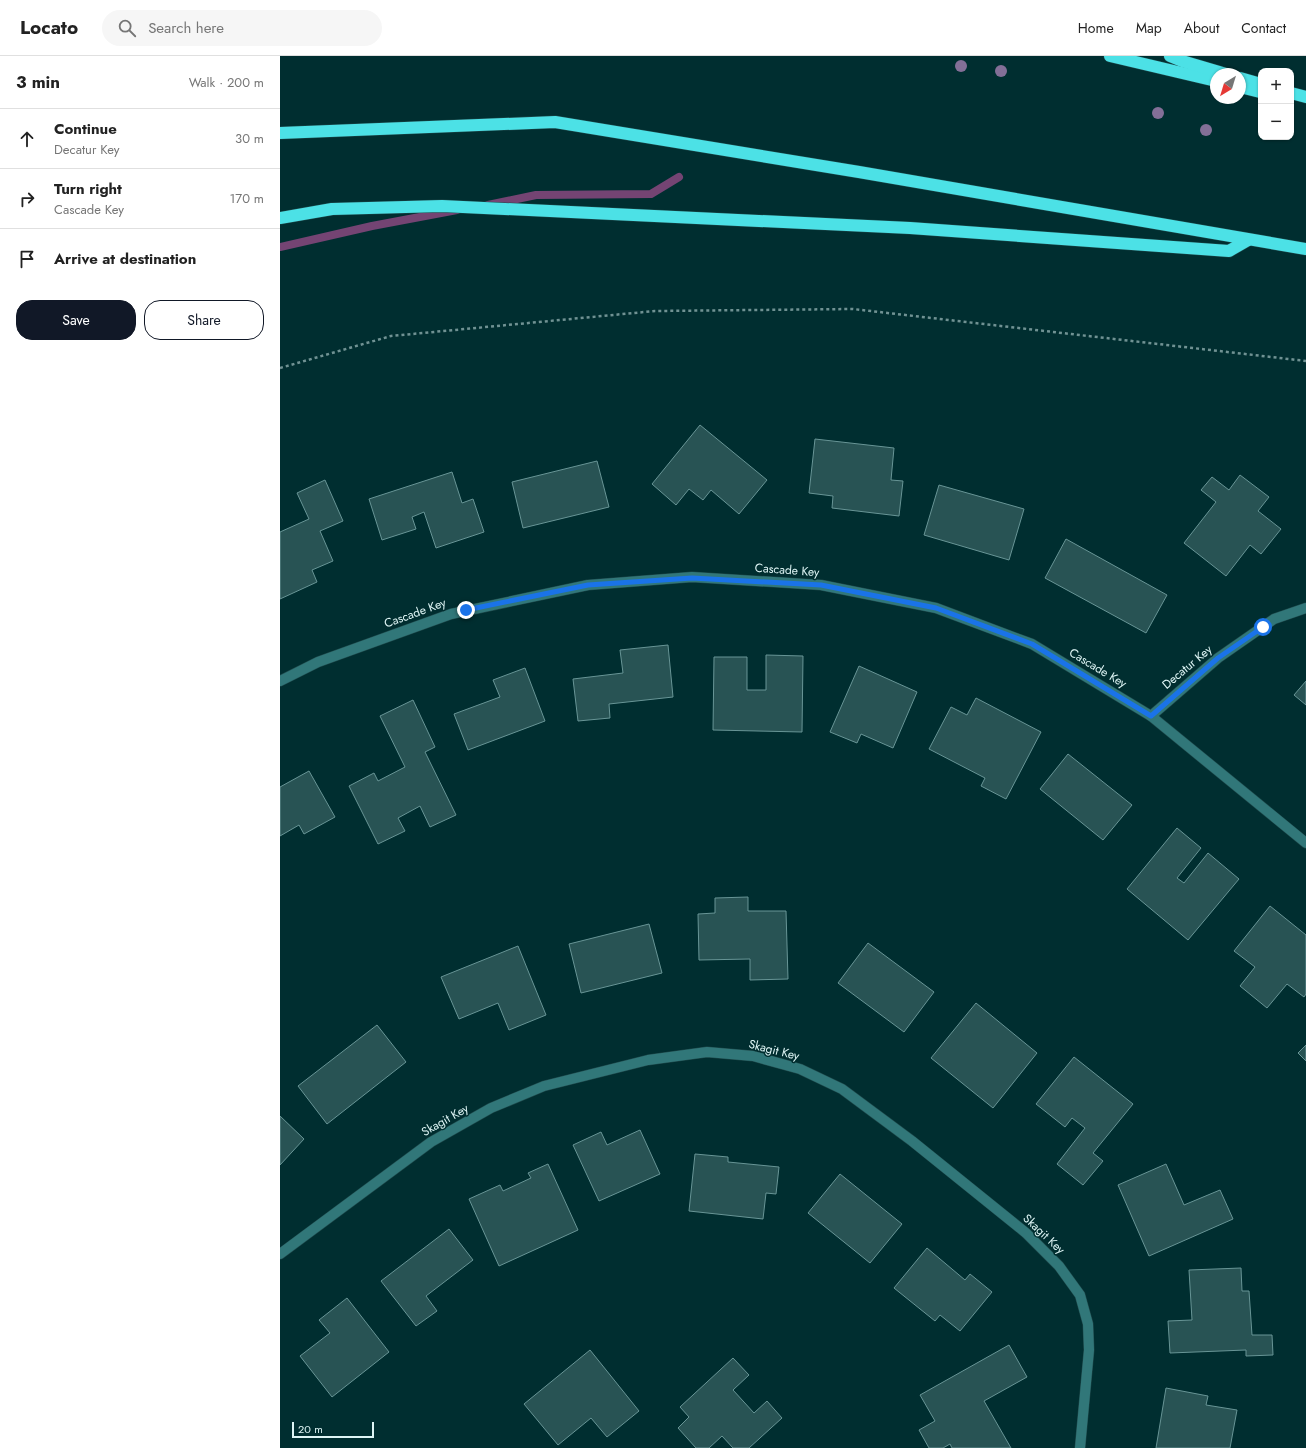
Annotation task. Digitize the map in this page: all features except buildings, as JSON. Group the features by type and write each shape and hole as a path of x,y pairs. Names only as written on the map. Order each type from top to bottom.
{"highway":[{"path":"1110,56 1210,80"},
{"path":"1170,56 1210,69"},
{"path":"1246,80 1258,83"},
{"path":"1246,88 1258,91"},
{"path":"1294,94 1306,98"},
{"path":"1294,101 1306,103"},
{"path":"280,133 555,122 859,172 1306,250"},
{"path":"280,218 332,210 442,206 910,228 1229,251 1248,240"}],"street":[{"name":"Cascade Key","path":"280,681 318,662 451,614 588,585 692,578 821,585 936,608 1032,644 1151,716 1306,843"},
{"name":"Decatur Key","path":"1151,716 1218,658 1274,619 1306,608"},
{"name":"Skagit Key","path":"280,1254 431,1142 491,1108 544,1086 648,1060 707,1052 754,1056 800,1069 842,1089 912,1140 1020,1228 1059,1266 1080,1295 1088,1324 1090,1350 1080,1448"}],"path":[{"path":"280,368 391,336 655,311 853,309 1306,361"}],"waterway":[{"path":"488,205 536,195 651,194 679,177"},
{"path":"280,247 372,226 457,210"}],"route":[{"path":"466,610 588,585 692,578 821,585 936,608 1032,644 1151,716 1218,658 1263,627"}]}
